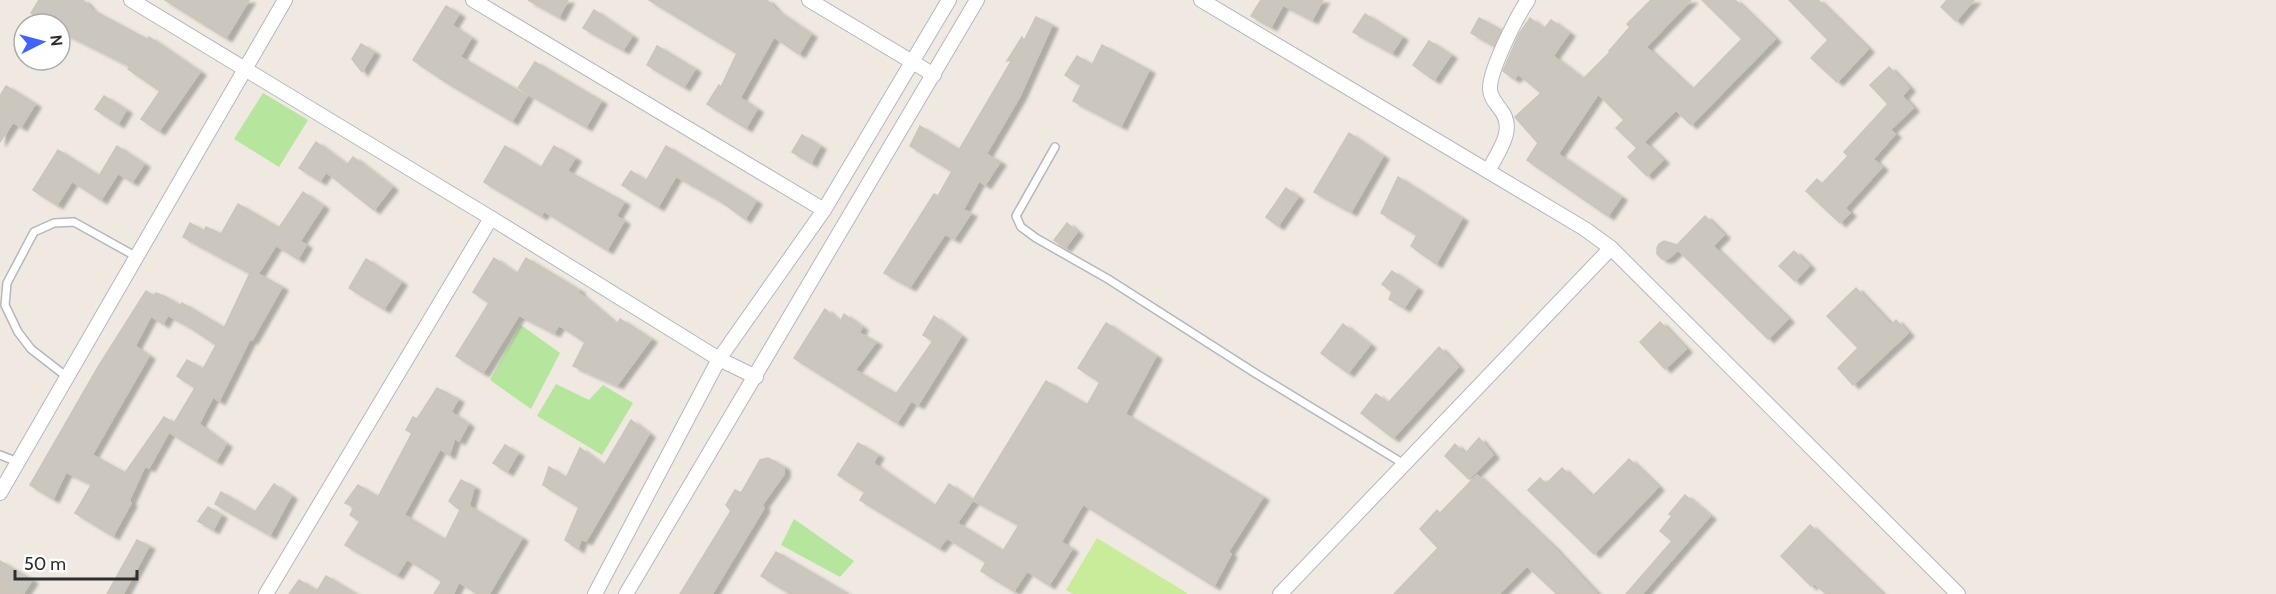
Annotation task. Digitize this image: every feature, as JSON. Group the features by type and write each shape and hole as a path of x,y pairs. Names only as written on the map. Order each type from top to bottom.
{"street":[{"path":"131,0 719,359 756,377"},
{"path":"0,493 285,0"},
{"path":"472,0 824,210"},
{"path":"809,0 934,75"},
{"path":"595,594 719,359 824,210 949,0"},
{"path":"626,594 977,0"},
{"path":"1201,0 1585,229 1611,248 1958,594"},
{"path":"1488,171 1508,129 1507,117 1492,99 1489,90 1491,77 1519,13 1528,0"},
{"path":"266,594 491,218"},
{"path":"1280,594 1611,248"}],"lane":[{"path":"1055,147 1024,197 1016,216 1021,227 1404,464"},
{"path":"67,377 31,349 18,332 5,305 7,283 34,232 54,223 74,222 136,257"},
{"path":"0,455 18,462"}],"green space":[{"path":"263,93 308,120 279,167 234,139"},
{"path":"521,325 560,353 531,409 490,380"},
{"path":"556,384 589,400 603,385 633,403 602,455 537,416"},
{"path":"794,519 854,561 840,577 781,545"},
{"path":"1097,538 1187,593 1073,594 1066,590"}],"building":[{"path":"39,0 83,0 92,10 148,40 149,37 200,72 159,131 141,119 160,91 128,69 130,66 72,37 72,12 32,12"},
{"path":"165,0 249,0 226,38"},
{"path":"528,0 568,0 559,17"},
{"path":"649,0 767,0 776,10 811,34 799,54 774,37 740,98 757,109 746,128 707,104 719,85 721,87 737,53"},
{"path":"1261,0 1323,0 1312,20 1283,5 1271,27 1251,16"},
{"path":"1651,0 1691,0 1646,47 1692,90 1742,39 1702,0 1735,0 1775,39 1691,125 1676,110 1644,142 1663,160 1647,176 1628,157 1637,148 1616,128 1624,120 1598,94 1558,154 1621,197 1608,216 1527,160 1538,143 1515,117 1541,93 1518,74 1514,79 1503,71 1519,34 1530,18 1544,29 1551,20 1569,33 1553,56 1583,79 1610,52 1630,27 1627,24"},
{"path":"1789,0 1818,0 1868,49 1837,82 1811,58 1828,40"},
{"path":"1947,0 1974,0 1956,21 1941,7"},
{"path":"446,6 459,14 452,25 471,38 460,57 527,96 512,121 413,60"},
{"path":"594,10 632,36 623,50 583,28"},
{"path":"1365,14 1402,37 1392,53 1353,32"},
{"path":"1036,17 1052,25 1020,96 986,154 1000,162 985,185 979,181 963,210 971,213 954,239 945,234 910,287 884,273 934,194 938,196 952,171 910,146 920,126 959,150 1012,60 1007,61 1022,37 1024,41"},
{"path":"1479,18 1501,30 1494,46 1471,33"},
{"path":"1429,41 1451,55 1434,80 1413,65"},
{"path":"361,44 374,52 362,72 352,59"},
{"path":"1102,45 1149,70 1121,126 1073,101 1081,85 1065,75 1077,56 1092,65"},
{"path":"657,46 695,69 684,87 647,65"},
{"path":"535,62 601,101 586,127 518,88"},
{"path":"1889,67 1909,88 1902,96 1913,108 1890,130 1895,134 1873,159 1882,167 1845,208 1850,213 1840,223 1806,191 1817,179 1822,184 1848,156 1844,152 1888,104 1870,85"},
{"path":"6,86 35,104 21,127 13,122 0,142 0,96"},
{"path":"104,96 126,110 118,124 95,109"},
{"path":"1349,133 1383,156 1351,212 1314,192"},
{"path":"802,135 820,146 811,163 792,152"},
{"path":"316,142 347,165 353,157 392,187 374,210 326,172 320,181 299,168"},
{"path":"117,146 144,164 132,182 118,173 101,200 72,181 57,205 33,190 58,150 99,176"},
{"path":"505,146 541,168 554,146 575,158 567,171 624,202 616,216 624,221 607,250 544,211 541,216 484,182"},
{"path":"666,146 756,201 745,219 719,200 676,176 658,207 622,185 631,171 646,181"},
{"path":"1398,177 1462,218 1436,264 1411,246 1417,235 1381,213"},
{"path":"1286,188 1298,197 1278,226 1266,217"},
{"path":"303,192 323,206 300,241 306,245 298,259 276,245 258,274 282,287 252,340 250,339 219,401 213,397 199,424 226,444 216,461 169,432 149,468 145,466 129,501 131,503 113,536 75,513 92,484 66,472 53,499 30,485 98,367 146,291 154,296 156,293 166,297 180,306 182,303 224,328 250,273 183,237 190,223 204,231 206,227 221,234 238,204 279,228","holes":["168,315 216,345 203,369 187,360 177,376 195,388 170,430 174,423 164,417 125,473 92,455 149,356 135,346 151,316 163,324"]},
{"path":"1705,216 1724,235 1713,246 1788,319 1768,339 1678,250 1668,259 1662,259 1657,254 1659,244 1664,241 1677,245"},
{"path":"1067,223 1077,232 1065,248 1054,240"},
{"path":"1794,251 1809,266 1795,281 1779,266"},
{"path":"494,258 517,274 526,258 579,290 578,292 617,325 620,319 651,339 617,385 573,366 585,342 559,325 554,333 519,315 483,373 456,356 489,303 473,292"},
{"path":"366,259 401,282 384,309 349,288"},
{"path":"1392,271 1417,288 1404,308 1389,299 1392,292 1382,284"},
{"path":"1856,288 1891,325 1896,320 1908,333 1853,385 1838,368 1858,348 1827,316"},
{"path":"825,309 840,322 844,314 862,327 859,333 876,342 855,370 896,394 933,341 923,335 934,316 961,336 918,405 911,401 897,423 794,358"},
{"path":"1660,322 1686,349 1665,369 1640,342"},
{"path":"1106,323 1156,356 1125,414 1263,497 1228,552 1231,554 1214,586 1083,504 1061,542 1072,549 1049,585 1027,571 1014,591 981,571 986,562 947,538 939,548 860,500 865,492 838,475 858,443 878,455 873,463 935,506 949,484 973,500 1046,381 1087,405 1100,382 1078,368","holes":["973,500 1019,525 1003,551 957,523"]},
{"path":"1343,324 1370,345 1348,373 1321,353"},
{"path":"1439,347 1458,367 1393,438 1361,413 1376,394 1388,403"},
{"path":"437,388 458,399 451,412 468,424 459,441 455,438 449,455 440,449 404,515 445,540 460,510 449,501 461,480 474,487 469,506 522,538 489,594 478,594 459,582 453,594 434,594 442,581 407,559 397,575 345,545 360,521 350,515 354,507 345,503 358,485 378,497 412,433 406,430 413,417 417,419"},
{"path":"631,420 649,434 586,541 581,539 578,549 565,540 579,507 543,485 549,467 566,478 580,448 604,466"},
{"path":"1479,438 1493,455 1469,479 1445,456 1455,444 1465,454"},
{"path":"505,445 518,453 507,472 493,463"},
{"path":"768,458 784,467 784,474 762,505 764,508 712,594 680,594 731,511 726,505 735,490 741,493 760,460"},
{"path":"1629,459 1658,487 1594,554 1528,490 1540,478 1546,484 1562,468 1592,497"},
{"path":"1477,475 1553,547 1597,594 1557,594 1527,566 1499,594 1394,594 1438,548 1420,529 1437,510 1440,513"},
{"path":"274,484 291,496 270,535 215,504 221,492 255,512"},
{"path":"1685,495 1710,516 1642,594 1626,594 1672,541 1660,531 1672,516 1669,514"},
{"path":"208,507 221,515 213,530 198,521"},
{"path":"1810,525 1882,594 1826,594 1814,583 1811,586 1781,556"},
{"path":"137,540 149,546 123,594 107,594"},
{"path":"776,552 848,594 791,594 761,576"},
{"path":"0,561 32,580 23,594 0,594"},
{"path":"326,576 356,594 289,594 299,580 317,591"}]}
